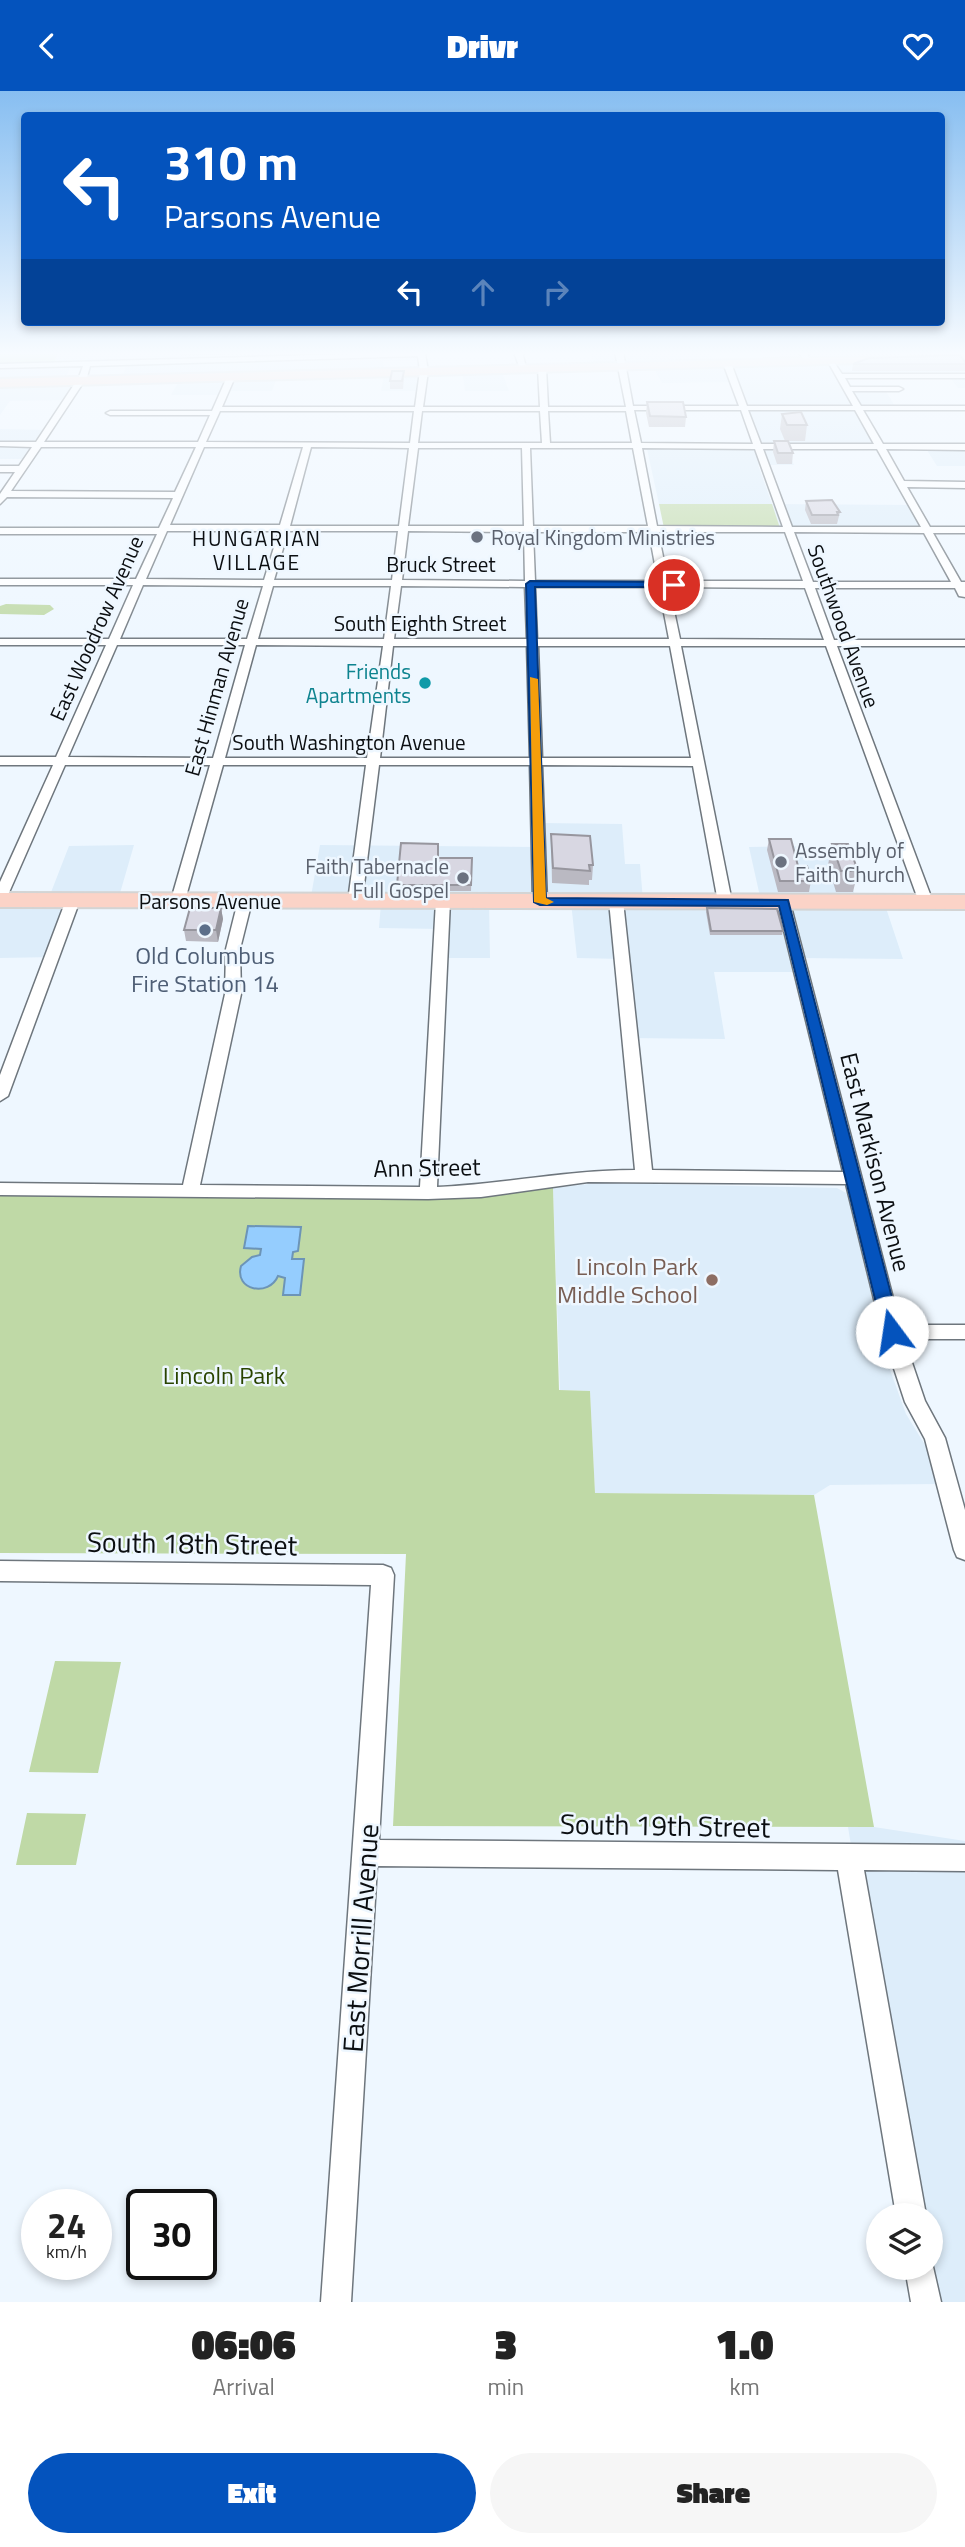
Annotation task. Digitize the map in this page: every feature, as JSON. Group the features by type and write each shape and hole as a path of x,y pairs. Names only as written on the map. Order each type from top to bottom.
{"main road":[{"name":"Parsons Avenue","path":"0,898 965,902"}],"street":[{"path":"1,499 31,455"},
{"name":"East Woodrow Avenue","path":"0,898 197,455"},
{"name":"East Hinman Avenue","path":"178,900 305,455"},
{"path":"355,901 414,455"},
{"path":"526,455 540,902"},
{"path":"639,455 725,902"},
{"name":"Southwood Avenue","path":"760,455 926,902"},
{"path":"885,455 962,585 965,597"},
{"path":"0,469 21,470"},
{"path":"901,484 965,485"},
{"path":"1,499 179,495"},
{"path":"0,531 965,530"},
{"name":"Bruck Street","path":"0,582 962,585"},
{"name":"South Eighth Street","path":"0,642 965,643"},
{"name":"South Washington Avenue","path":"0,761 698,765"},
{"path":"0,1096 73,900"},
{"path":"190,1191 233,994 233,949 245,901"},
{"path":"428,1193 443,901"},
{"path":"616,901 644,1175"},
{"name":"East Markison Avenue","path":"784,902 892,1332 915,1402 935,1438 965,1551"},
{"name":"Ann Street","path":"0,1189 428,1193 481,1191 588,1176 854,1178"},
{"path":"892,1332 965,1332"},
{"name":"South 18th Street","path":"0,1571 383,1575"},
{"name":"East Morrill Avenue","path":"336,2302 383,1575"},
{"name":"South 19th Street","path":"365,1853 965,1858"},
{"path":"849,1858 909,2203"},
{"path":"922,2280 926,2302"}],"shaded area":[{"path":"0,455 34,455 31,459 0,459"},
{"path":"648,455 790,455 794,465 758,465 772,504 915,505 929,530 780,528 771,504 659,504"},
{"path":"930,455 965,455 965,466 937,466"},
{"path":"540,823 622,824 625,864 640,864 643,901 761,901 749,847 838,846 857,901 884,902 903,959 800,958 803,972 714,972 725,1039 628,1038 623,959 577,958 571,902 489,902 490,958 440,958 441,929 379,928 381,903 310,902 320,845 540,847"},
{"path":"134,845 118,900 75,900 55,957 0,958 0,900 48,900 69,846"},
{"name":"Lincoln Park Middle School","path":"598,1183 837,1188 848,1194 889,1367 906,1414 930,1453 940,1484 830,1485 814,1495 595,1493 590,1391 560,1390 553,1188"},
{"path":"848,1827 874,1827 965,1841 965,2302 926,2302 929,2280 943,2280 943,2203 910,2203"}],"green space":[{"path":"659,504 772,504 780,528 664,528"},
{"path":"50,605 54,609 44,615 0,614 0,606"},
{"name":"Lincoln Park","path":"553,1188 559,1390 590,1391 595,1493 814,1495 874,1827 393,1826 406,1554 0,1553 0,1195 468,1198"},
{"path":"55,1661 121,1662 98,1773 29,1772"},
{"path":"27,1813 86,1814 76,1865 16,1865"}],"water":[{"path":"248,1226 301,1227 298,1251 293,1252 292,1259 304,1259 300,1295 283,1295 285,1278 278,1276 274,1283 260,1289 247,1286 243,1281 241,1266 252,1257 260,1255 261,1249 244,1248"}],"building":[{"path":"832,500 840,512 837,512 838,515 812,515 806,501"},
{"path":"551,834 590,836 593,865 589,865 590,871 553,868"},
{"path":"769,839 791,839 798,866 807,866 811,881 780,881"},
{"path":"401,843 438,844 438,858 472,858 471,885 397,885"},
{"path":"832,844 848,844 858,871 841,871"},
{"path":"190,908 221,908 216,930 184,930"},
{"path":"707,908 777,909 783,931 711,931"}],"slow traffic":[{"path":"533,679 540,902 547,902"}],"place":[{"name":"Royal Kingdom Ministries","path":"477,537"},
{"name":"Friends Apartments","path":"425,683"},
{"name":"Assembly of Faith Church","path":"781,862"},
{"name":"Faith Tabernacle Full Gospel","path":"463,878"},
{"name":"Old Columbus Fire Station 14","path":"205,930"},
{"name":"Lincoln Park Middle School","path":"712,1280"}],"district":[{"name":"HUNGARIAN VILLAGE","path":"257,550"}],"route":[{"path":"674,585 530,584 540,902 784,902 892,1332"}]}
